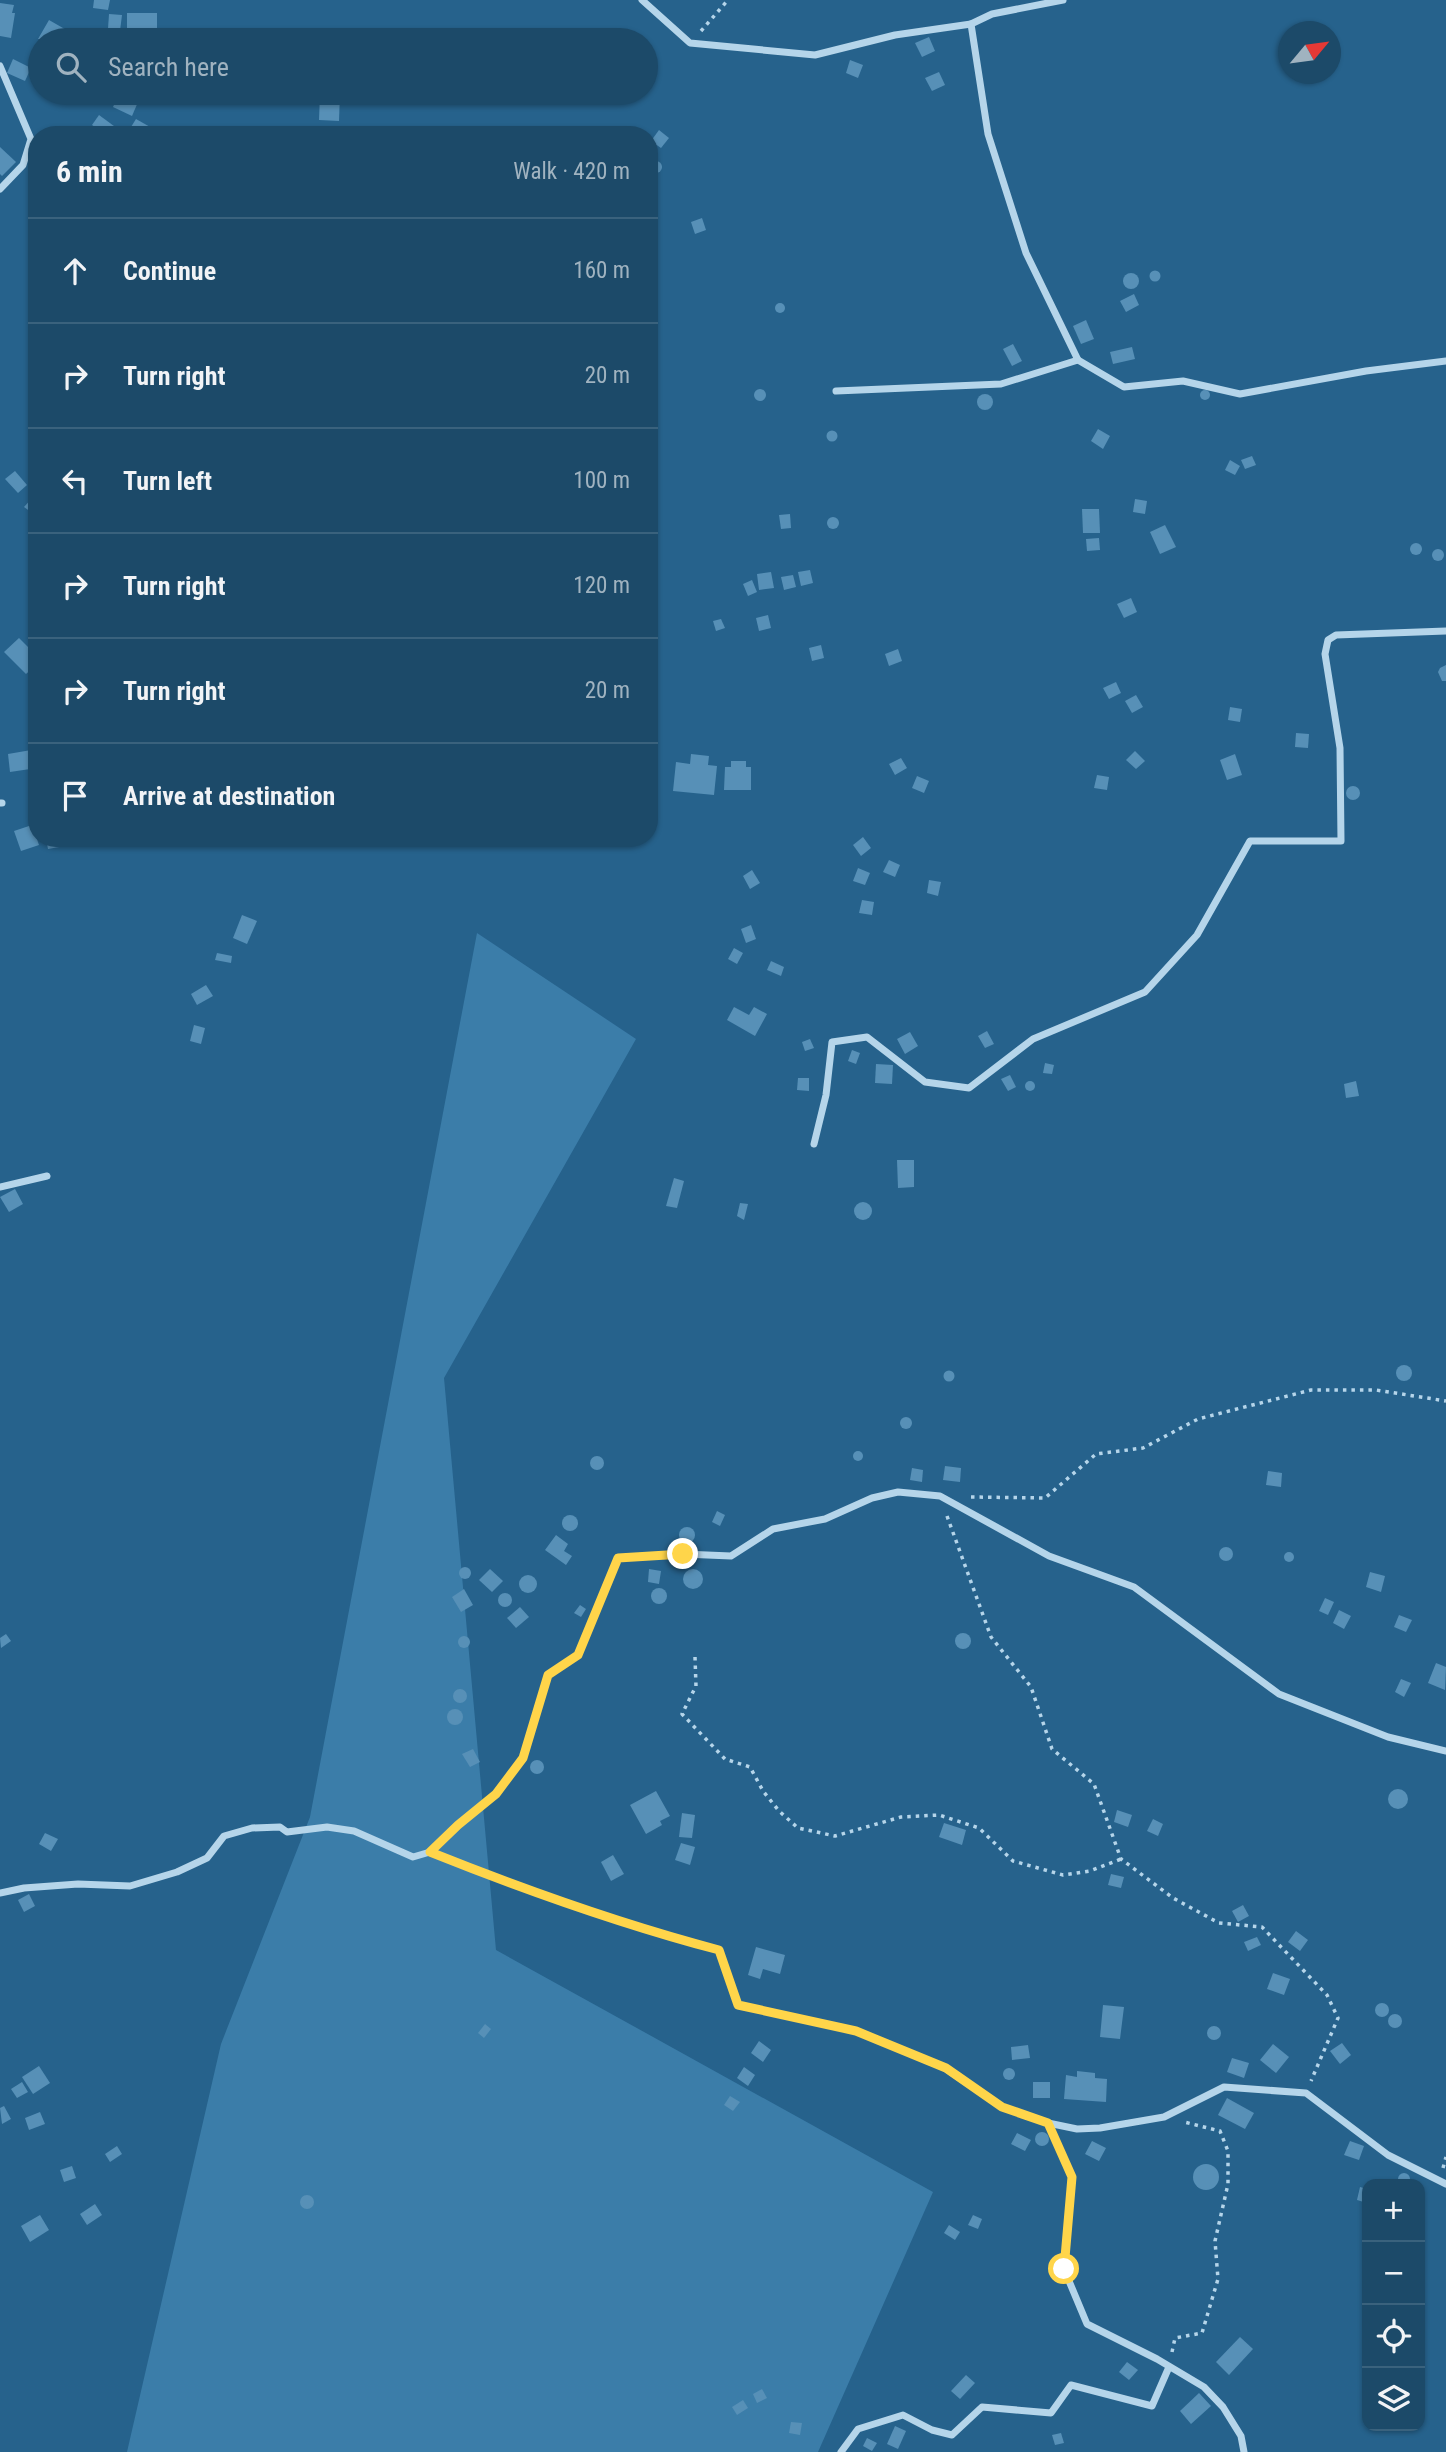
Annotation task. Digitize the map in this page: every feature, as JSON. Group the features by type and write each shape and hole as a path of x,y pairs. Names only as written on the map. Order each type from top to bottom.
{"street":[{"path":"642,0 690,43 815,55 895,35 971,24 992,14 1063,0"},
{"path":"971,24 988,134 1026,253 1078,360 1124,387 1183,381 1240,394 1313,380 1446,361"},
{"path":"0,66 28,132"},
{"path":"0,190 23,165 28,149"},
{"path":"836,391 1001,384 1078,360"},
{"path":"814,1144 826,1096 832,1042 867,1037 925,1082 969,1088 1033,1039 1145,992 1198,935 1251,841 1341,841 1340,748 1325,654 1328,640 1336,635 1446,631"},
{"path":"0,1187 47,1176"},
{"path":"0,1893 24,1888 78,1884 130,1886 177,1872 207,1858 224,1836 252,1828 280,1827 287,1832 327,1826 354,1831 413,1857 430,1852 496,1794 523,1758 548,1675 578,1655 618,1558 683,1554 731,1556 773,1529 825,1519 872,1498 898,1492 940,1496 1049,1556 1133,1587 1279,1694 1388,1737 1446,1751"},
{"path":"430,1852 544,1897 719,1950 738,2005 856,2031 946,2068 1002,2107 1048,2123 1077,2129 1100,2129 1164,2117 1224,2087 1306,2093 1388,2155 1446,2184"},
{"path":"1048,2123 1072,2177 1064,2269 1087,2324 1157,2359 1204,2387 1223,2407 1241,2436 1244,2452"},
{"path":"841,2452 858,2429 902,2416 932,2430 952,2435 982,2407 1051,2413 1071,2385 1152,2406 1169,2367"}],"path":[{"path":"690,43 728,0"},
{"path":"966,1497 1045,1498 1096,1454 1143,1448 1198,1419 1311,1390 1376,1390 1446,1401"},
{"path":"940,1496 991,1637 1031,1687 1052,1749 1094,1784 1121,1859 1173,1898 1219,1923 1262,1927 1327,1995 1338,2018 1306,2093"},
{"path":"695,1657 696,1686 682,1714 725,1759 750,1767 763,1791 779,1811 798,1828 835,1836 901,1817 939,1815 979,1828 1013,1861 1063,1875 1090,1871 1121,1859"},
{"path":"1164,2117 1220,2131 1228,2151 1228,2184 1215,2241 1217,2279 1214,2290 1202,2333 1175,2338 1169,2367"}],"shaded area":[{"path":"477,933 636,1039 444,1378 496,1950 933,2192 818,2452 127,2452 221,2044 310,1817"}],"building":[{"path":"94,0 110,0 108,10 93,8"},
{"path":"0,3 14,5 11,38 0,36"},
{"path":"127,13 157,13 157,28 127,28"},
{"path":"109,14 122,15 120,28 108,28"},
{"path":"49,20 63,28 44,28"},
{"path":"929,37 935,51 922,57 915,43"},
{"path":"13,59 28,66 25,81 7,73"},
{"path":"850,60 863,65 858,78 846,73"},
{"path":"939,72 945,85 932,91 925,78"},
{"path":"114,105 137,105 132,116 113,107"},
{"path":"320,105 340,105 339,121 319,120"},
{"path":"99,115 114,126 93,126"},
{"path":"136,119 148,126 132,126"},
{"path":"658,131 669,138 661,148 658,146"},
{"path":"0,147 16,162 2,176 0,174"},
{"path":"658,161 661,162 661,172 658,173"},
{"path":"702,218 706,230 695,234 691,222"},
{"path":"1155,271 1159,272 1159,280 1155,281 1151,280 1150,276 1151,272"},
{"path":"1131,273 1137,275 1137,287 1131,289 1125,287 1123,281 1125,275"},
{"path":"1134,294 1139,305 1126,312 1120,301"},
{"path":"780,303 784,304 784,312 780,313 776,312 775,308 776,304"},
{"path":"1086,320 1094,339 1081,344 1073,326"},
{"path":"1013,344 1022,361 1012,366 1003,349"},
{"path":"1132,347 1135,359 1113,364 1110,352"},
{"path":"760,389 766,395 760,401 754,395"},
{"path":"1205,390 1209,391 1209,399 1205,400 1201,399 1200,395 1201,391"},
{"path":"985,394 993,402 985,410 977,402"},
{"path":"1098,429 1110,436 1103,449 1091,441"},
{"path":"832,431 836,432 836,440 832,441 828,440 827,436 828,432"},
{"path":"1252,456 1256,465 1245,469 1241,460"},
{"path":"1230,460 1240,466 1235,475 1225,470"},
{"path":"15,471 27,485 18,493 5,479"},
{"path":"1135,499 1147,501 1145,514 1133,512"},
{"path":"1082,509 1099,509 1100,533 1083,533"},
{"path":"790,514 791,528 781,529 779,515"},
{"path":"833,517 839,523 833,529 827,523"},
{"path":"1165,525 1176,547 1160,554 1150,532"},
{"path":"1099,538 1100,550 1087,551 1086,539"},
{"path":"1416,543 1422,549 1416,555 1410,549"},
{"path":"1438,549 1444,555 1438,561 1432,555"},
{"path":"810,570 813,583 801,586 798,572"},
{"path":"771,572 774,588 759,590 757,574"},
{"path":"793,575 796,587 784,590 781,577"},
{"path":"752,580 757,592 748,596 743,584"},
{"path":"1131,598 1137,612 1124,618 1117,604"},
{"path":"768,615 771,628 759,631 756,618"},
{"path":"721,619 725,628 716,631 713,621"},
{"path":"19,638 28,647 28,672 26,674 4,652"},
{"path":"821,645 824,658 812,661 809,648"},
{"path":"898,649 902,661 889,666 885,654"},
{"path":"1446,665 1446,681 1442,681 1438,672"},
{"path":"1116,682 1121,693 1109,699 1103,688"},
{"path":"1136,695 1143,707 1132,713 1125,701"},
{"path":"1230,707 1242,709 1240,722 1228,720"},
{"path":"1296,733 1309,734 1308,748 1295,747"},
{"path":"28,751 28,769 10,772 8,754"},
{"path":"1135,751 1145,761 1136,769 1126,760"},
{"path":"691,754 709,756 708,765 717,766 714,795 673,791 676,762 690,764"},
{"path":"1235,754 1242,775 1227,780 1220,760"},
{"path":"901,758 907,768 895,775 889,764"},
{"path":"731,761 746,761 746,767 751,767 751,790 724,790 725,767 731,767"},
{"path":"1097,775 1109,777 1107,790 1094,788"},
{"path":"917,776 929,781 924,793 912,788"},
{"path":"1350,786 1356,786 1360,793 1356,800 1350,800 1346,796 1346,790"},
{"path":"28,826 28,847 33,847 21,851 14,831"},
{"path":"863,837 871,848 861,856 853,845"},
{"path":"889,860 900,865 895,877 883,872"},
{"path":"858,868 870,873 865,885 853,881"},
{"path":"752,870 760,883 750,889 743,876"},
{"path":"929,880 941,882 938,896 927,893"},
{"path":"862,900 874,902 872,915 859,913"},
{"path":"242,915 257,921 247,944 233,938"},
{"path":"751,925 756,939 746,943 741,929"},
{"path":"734,948 743,953 737,964 728,959"},
{"path":"217,953 232,956 231,963 215,960"},
{"path":"771,961 784,967 781,976 767,970"},
{"path":"206,985 213,996 197,1005 191,994"},
{"path":"734,1007 749,1015 754,1007 767,1014 755,1036 727,1020"},
{"path":"194,1025 205,1028 201,1044 190,1041"},
{"path":"987,1031 994,1044 985,1048 978,1036"},
{"path":"910,1032 918,1046 905,1054 897,1039"},
{"path":"810,1039 814,1048 805,1051 802,1042"},
{"path":"852,1050 860,1053 856,1064 848,1061"},
{"path":"1045,1063 1054,1065 1052,1074 1043,1073"},
{"path":"876,1064 893,1065 892,1084 875,1083"},
{"path":"1010,1075 1016,1087 1008,1091 1001,1079"},
{"path":"798,1078 809,1078 809,1091 797,1090"},
{"path":"1030,1081 1034,1082 1034,1090 1030,1091 1026,1090 1025,1086 1026,1082"},
{"path":"1356,1081 1359,1096 1346,1098 1344,1084"},
{"path":"897,1160 914,1160 914,1187 898,1188"},
{"path":"674,1178 684,1181 677,1208 666,1206"},
{"path":"15,1189 23,1204 9,1212 0,1197"},
{"path":"863,1202 869,1205 872,1211 869,1217 863,1220 857,1217 854,1211 857,1205"},
{"path":"740,1203 748,1204 744,1220 737,1216"},
{"path":"1404,1365 1412,1373 1404,1381 1396,1373"},
{"path":"949,1371 953,1372 953,1380 949,1381 945,1380 944,1376 945,1372"},
{"path":"906,1417 912,1423 906,1429 900,1423"},
{"path":"858,1451 862,1452 862,1460 858,1461 854,1460 853,1456 854,1452"},
{"path":"597,1456 602,1458 602,1468 597,1470 592,1468 590,1463 592,1458"},
{"path":"945,1466 961,1468 960,1482 943,1480"},
{"path":"912,1468 923,1470 922,1482 910,1480"},
{"path":"1268,1471 1282,1473 1281,1487 1266,1485"},
{"path":"717,1511 725,1515 720,1526 712,1522"},
{"path":"567,1515 573,1515 578,1523 576,1529 567,1531 562,1526 562,1520"},
{"path":"684,1527 690,1527 695,1535 693,1541 684,1543 679,1538 679,1532"},
{"path":"556,1535 568,1544 564,1551 572,1556 566,1565 545,1550"},
{"path":"1226,1547 1231,1549 1231,1559 1226,1561 1221,1559 1219,1554 1221,1549"},
{"path":"1289,1552 1293,1553 1293,1561 1289,1562 1285,1561 1284,1557 1285,1553"},
{"path":"465,1567 471,1573 465,1579 459,1573"},
{"path":"490,1569 503,1581 492,1592 479,1580"},
{"path":"649,1569 661,1571 659,1584 648,1582"},
{"path":"693,1569 700,1572 703,1579 700,1586 693,1589 686,1586 683,1579 686,1572"},
{"path":"1370,1572 1385,1576 1381,1592 1366,1587"},
{"path":"524,1575 532,1575 537,1584 535,1591 524,1593 519,1588 519,1580"},
{"path":"659,1588 665,1590 665,1602 659,1604 653,1602 651,1596 653,1590"},
{"path":"464,1589 473,1605 461,1612 452,1597"},
{"path":"505,1593 510,1595 510,1605 505,1607 500,1605 498,1600 500,1595"},
{"path":"1325,1598 1334,1602 1328,1615 1319,1611"},
{"path":"580,1605 586,1609 581,1617 574,1613"},
{"path":"520,1607 529,1617 516,1628 507,1618"},
{"path":"1339,1610 1351,1616 1344,1629 1333,1623"},
{"path":"1399,1615 1412,1620 1406,1632 1394,1627"},
{"path":"963,1633 971,1641 963,1649 955,1641"},
{"path":"6,1634 11,1641 1,1648 0,1638"},
{"path":"464,1636 470,1642 464,1648 458,1642"},
{"path":"1436,1663 1446,1667 1445,1690 1428,1683"},
{"path":"1401,1679 1411,1683 1404,1697 1395,1692"},
{"path":"457,1689 463,1689 467,1696 463,1703 457,1703 453,1699 453,1693"},
{"path":"455,1709 461,1711 461,1723 455,1725 449,1723 447,1717 449,1711"},
{"path":"473,1749 480,1762 470,1767 462,1754"},
{"path":"534,1760 540,1760 544,1767 540,1774 534,1774 530,1770 530,1764"},
{"path":"1398,1789 1405,1792 1408,1799 1405,1806 1398,1809 1391,1806 1388,1799 1391,1792"},
{"path":"656,1791 670,1816 660,1821 662,1825 646,1834 630,1805"},
{"path":"1117,1810 1132,1815 1128,1827 1114,1822"},
{"path":"682,1813 695,1815 692,1838 679,1837"},
{"path":"1153,1819 1163,1824 1158,1836 1147,1831"},
{"path":"944,1823 966,1830 962,1845 939,1837"},
{"path":"45,1833 58,1839 51,1851 39,1844"},
{"path":"681,1843 695,1847 690,1865 675,1860"},
{"path":"613,1855 624,1874 611,1881 601,1862"},
{"path":"1111,1874 1124,1877 1121,1888 1108,1885"},
{"path":"29,1894 35,1906 24,1912 18,1900"},
{"path":"1243,1905 1249,1916 1238,1922 1232,1911"},
{"path":"1296,1931 1308,1940 1300,1951 1288,1942"},
{"path":"1257,1937 1261,1945 1248,1951 1244,1942"},
{"path":"756,1947 785,1955 780,1974 763,1969 760,1979 748,1975"},
{"path":"1273,1973 1290,1979 1284,1995 1267,1989"},
{"path":"1382,2003 1387,2005 1387,2015 1382,2017 1377,2015 1375,2010 1377,2005"},
{"path":"1103,2005 1124,2007 1120,2039 1100,2037"},
{"path":"1395,2014 1400,2016 1400,2026 1395,2028 1390,2026 1388,2021 1390,2016"},
{"path":"485,2024 491,2029 484,2038 478,2033"},
{"path":"1214,2026 1219,2028 1219,2038 1214,2040 1209,2038 1207,2033 1209,2028"},
{"path":"759,2041 771,2050 763,2062 751,2053"},
{"path":"1342,2043 1351,2055 1340,2064 1330,2051"},
{"path":"1273,2044 1289,2057 1276,2073 1260,2060"},
{"path":"1028,2045 1030,2058 1012,2060 1011,2047"},
{"path":"1232,2058 1249,2063 1244,2078 1227,2072"},
{"path":"39,2066 50,2083 33,2094 22,2077"},
{"path":"744,2067 755,2075 748,2086 737,2078"},
{"path":"1009,2068 1015,2074 1009,2080 1003,2074"},
{"path":"1077,2071 1095,2073 1095,2078 1107,2079 1106,2102 1064,2099 1066,2075 1077,2077"},
{"path":"22,2082 28,2092 17,2098 11,2089"},
{"path":"1033,2082 1050,2082 1050,2098 1033,2098"},
{"path":"730,2096 740,2102 733,2111 724,2105"},
{"path":"1227,2098 1254,2113 1245,2129 1218,2115"},
{"path":"4,2106 11,2119 2,2124 0,2108"},
{"path":"40,2112 45,2124 29,2130 25,2118"},
{"path":"1042,2132 1047,2134 1047,2144 1042,2146 1037,2144 1035,2139 1037,2134"},
{"path":"1017,2133 1031,2140 1025,2151 1011,2144"},
{"path":"1092,2141 1106,2148 1099,2161 1085,2154"},
{"path":"1350,2141 1364,2146 1359,2160 1344,2155"},
{"path":"117,2146 122,2154 110,2162 105,2154"},
{"path":"1206,2164 1215,2168 1219,2177 1215,2186 1206,2190 1197,2186 1193,2177 1197,2168"},
{"path":"72,2166 76,2178 64,2182 60,2170"},
{"path":"1404,2173 1410,2179 1398,2179"},
{"path":"1360,2187 1362,2188 1362,2202 1357,2200"},
{"path":"304,2195 310,2195 314,2202 310,2209 304,2209 300,2205 300,2199"},
{"path":"95,2204 102,2215 87,2225 80,2214"},
{"path":"40,2215 49,2230 30,2242 21,2226"},
{"path":"973,2215 982,2219 978,2229 968,2225"},
{"path":"949,2225 960,2232 955,2240 944,2233"},
{"path":"1240,2337 1253,2349 1229,2375 1216,2362"},
{"path":"1127,2362 1138,2370 1129,2380 1119,2372"},
{"path":"966,2375 975,2383 960,2399 951,2391"},
{"path":"762,2389 767,2398 757,2403 753,2394"},
{"path":"1199,2393 1211,2406 1191,2424 1180,2411"},
{"path":"743,2400 748,2408 737,2415 732,2407"},
{"path":"791,2422 802,2423 800,2435 789,2433"},
{"path":"895,2426 906,2431 898,2449 887,2444"},
{"path":"1061,2433 1064,2443 1055,2445 1052,2435"},
{"path":"867,2438 877,2443 872,2451 863,2446"}],"route":[{"path":"683,1554 618,1558 578,1655 548,1675 523,1758 496,1794 430,1852 544,1897 719,1950 738,2005 856,2031 946,2068 1002,2107 1048,2123 1072,2177 1064,2269"}]}
